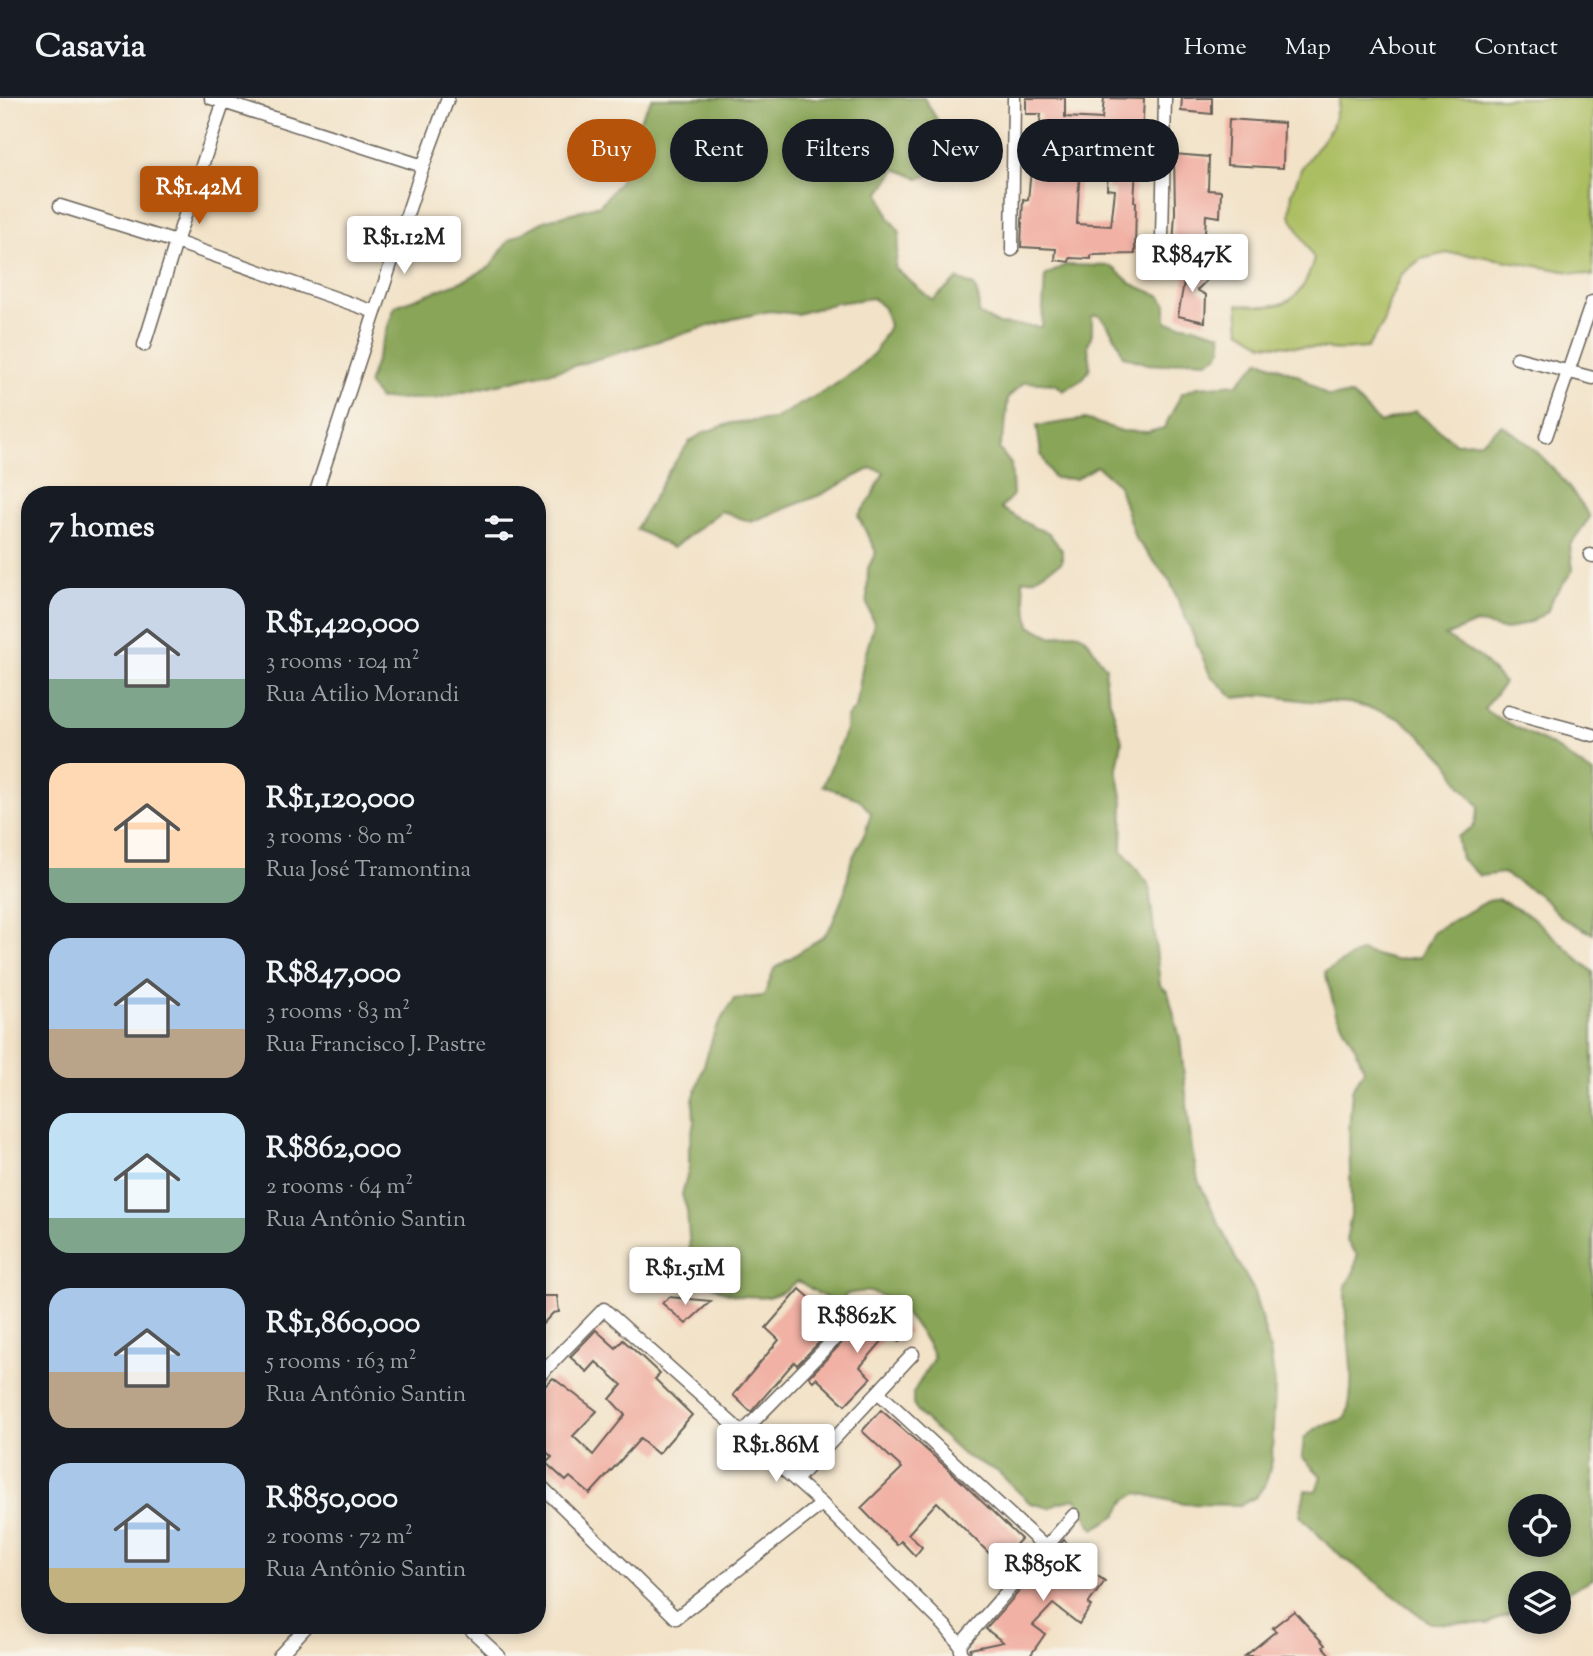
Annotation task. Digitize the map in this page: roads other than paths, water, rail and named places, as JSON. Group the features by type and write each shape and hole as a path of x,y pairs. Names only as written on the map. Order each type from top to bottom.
{"street":[{"path":"211,98 225,100 423,166"},
{"path":"318,486 423,166 448,98"},
{"path":"1012,250 1014,98"},
{"path":"1161,238 1165,98"},
{"path":"144,345 225,100"},
{"path":"60,206 176,242 375,312"},
{"path":"1546,436 1592,302"},
{"path":"1517,358 1593,378"},
{"path":"1508,712 1593,735"},
{"path":"546,1369 604,1309 822,1504 946,1626 961,1650 1074,1515"},
{"path":"743,1432 850,1323"},
{"path":"796,1480 913,1354"},
{"path":"878,1393 1045,1547"},
{"path":"546,1491 676,1618 822,1504"},
{"path":"279,1656 300,1634"},
{"path":"474,1634 491,1654"}]}
